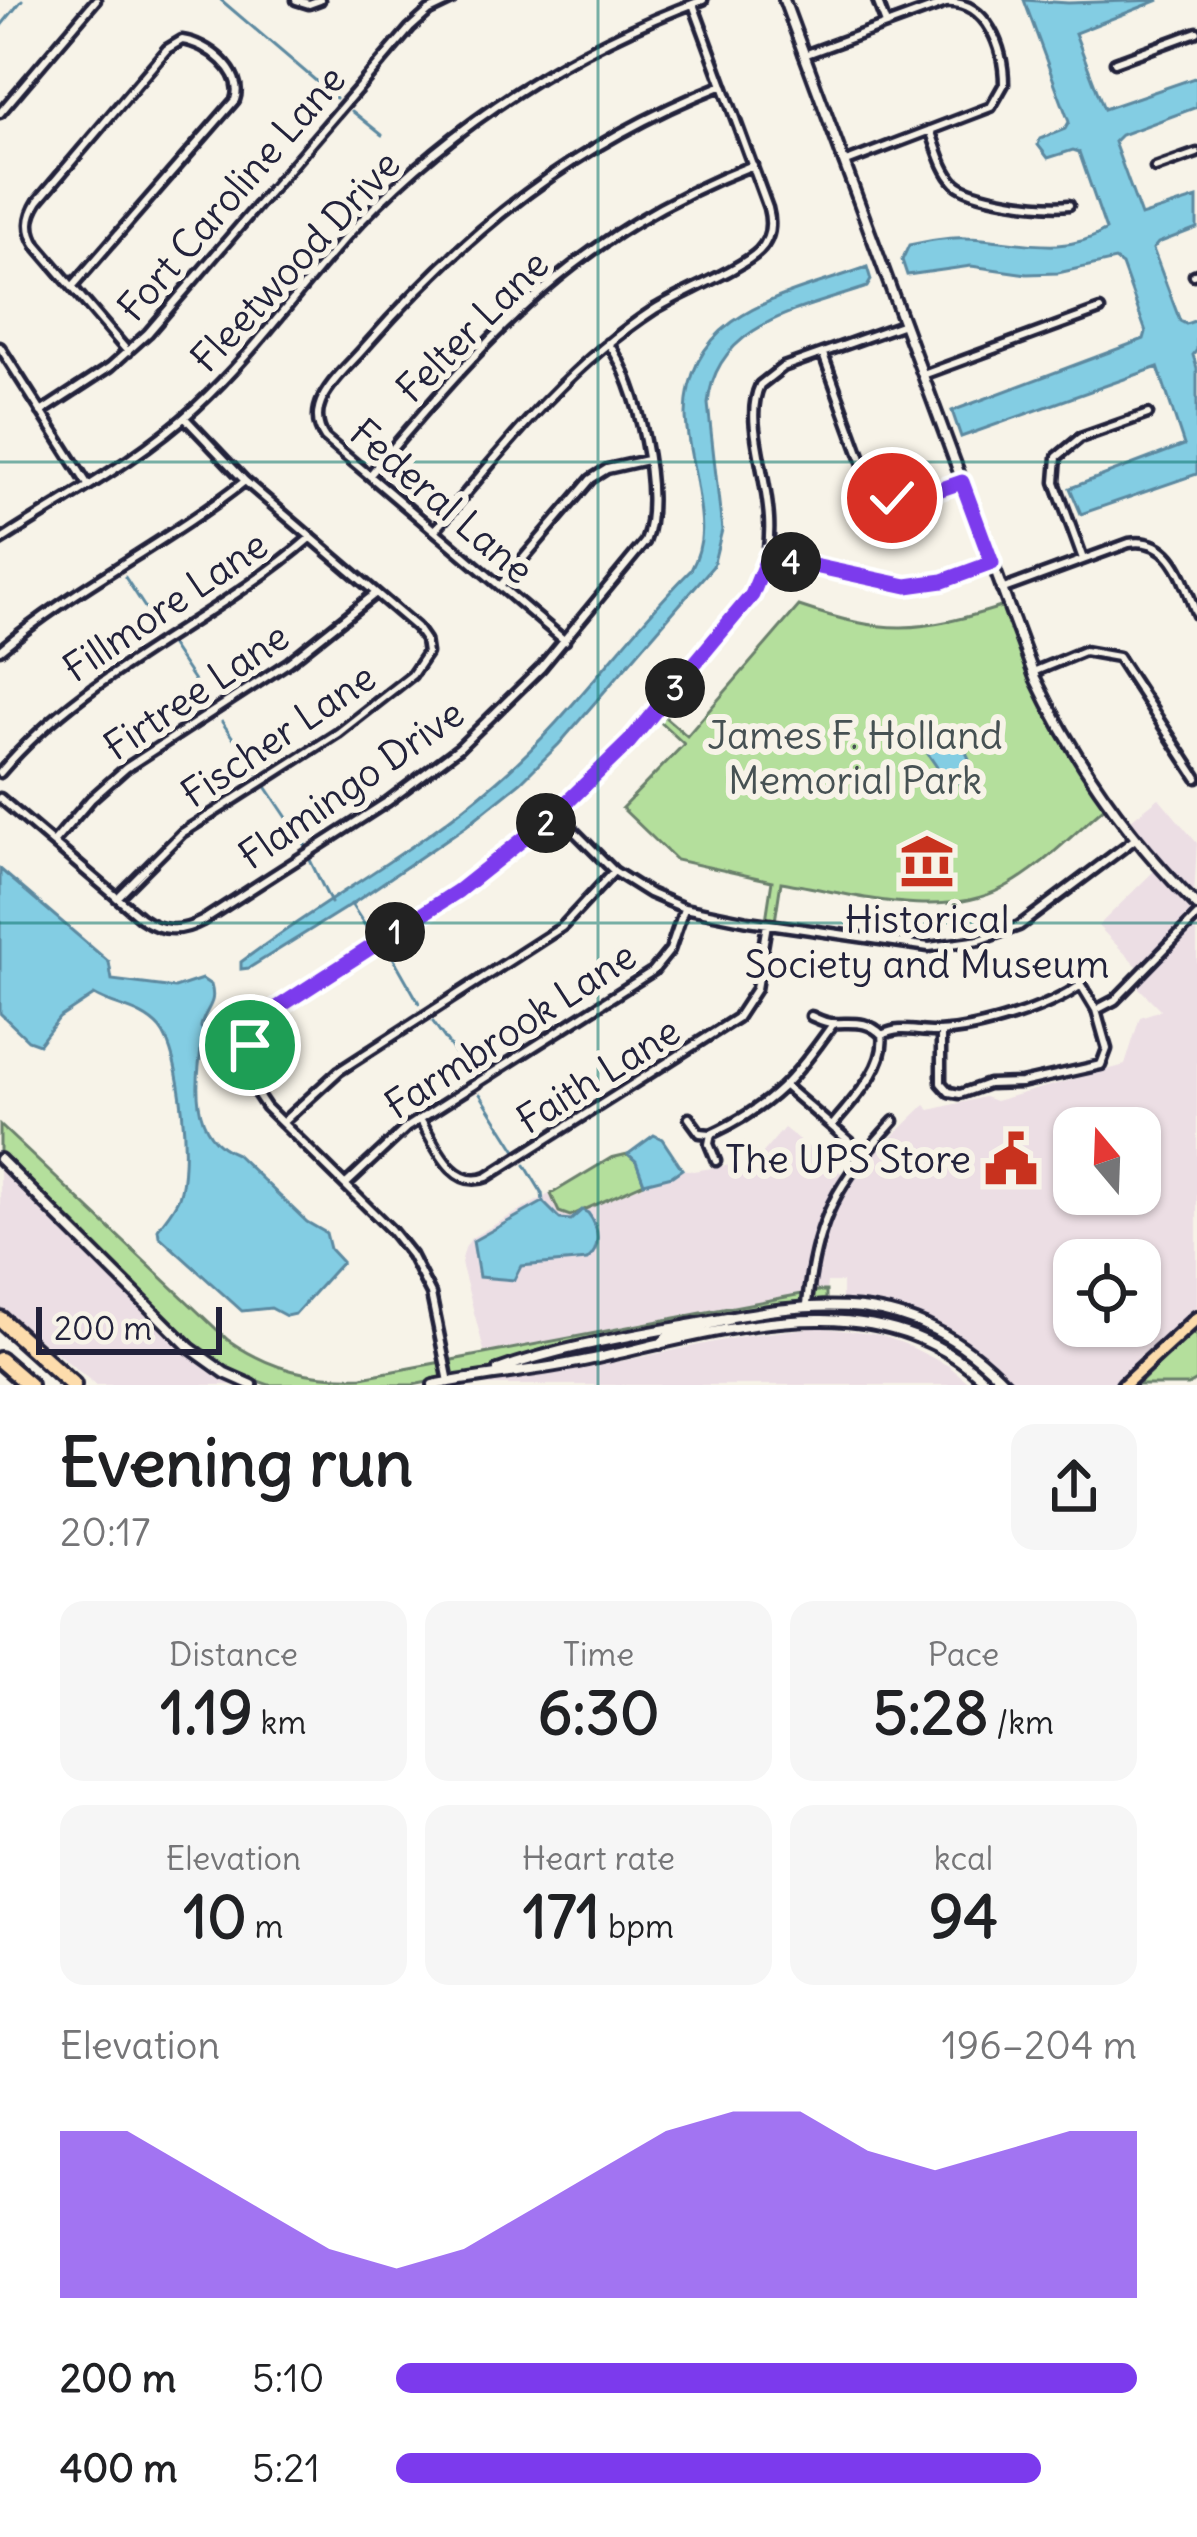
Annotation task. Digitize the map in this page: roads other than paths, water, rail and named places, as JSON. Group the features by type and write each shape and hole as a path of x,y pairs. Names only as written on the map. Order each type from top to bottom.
{"highway":[{"path":"0,1319 73,1385"},
{"path":"0,1330 63,1385"},
{"path":"0,1360 28,1385"},
{"path":"0,1370 15,1385"}],"main road":[{"path":"1124,1385 1197,1318"}],"street":[{"path":"0,113 96,0"},
{"path":"296,0 309,4 320,0"},
{"name":"Fort Caroline Lane","path":"41,412 128,352 167,313 413,25 452,0"},
{"name":"Fleetwood Drive","path":"0,542 185,418 361,221 440,148 561,65 703,0"},
{"path":"784,0 1033,672 1075,753 1135,839 1197,906"},
{"path":"877,0 886,24"},
{"path":"804,55 958,2 974,7 985,20 1004,72 1002,92 985,110 844,163"},
{"path":"435,530 538,408 608,343 665,303 755,254 770,228 770,213 693,4"},
{"path":"1115,62 1197,32"},
{"path":"72,287 237,97 234,75 198,44 182,40 167,49 33,208 29,221 33,239 72,287 128,352"},
{"name":"Federal Lane","path":"565,641 324,436 316,412 415,290 477,230 545,177 618,133 723,85"},
{"path":"931,130 949,175 964,190 1069,205"},
{"path":"1155,168 1197,153"},
{"name":"Felter Lane","path":"370,475 481,346 548,283 638,220 753,165"},
{"path":"923,375 1100,310"},
{"path":"449,1382 436,1310 418,1266 392,1230 260,1100 249,1076 252,1040 268,1015 458,891 556,813 629,742 752,595 768,556 771,510 754,403 760,385 773,372 904,324"},
{"name":"Flamingo Drive","path":"0,798 117,898 157,927 173,930 196,924 417,781 507,703 646,542 653,506 631,381 608,343"},
{"path":"0,347 88,485"},
{"path":"823,353 875,487 903,500 962,482"},
{"path":"1083,559 1055,482 1058,457 1080,439 1148,414"},
{"name":"Fischer Lane","path":"117,898 182,833 338,733 420,668 427,653 423,634 245,481 185,418"},
{"path":"500,586 591,478 646,460"},
{"path":"0,650 245,481"},
{"name":"Fillmore Lane","path":"0,773 67,706 243,590 311,537"},
{"path":"1001,590 1134,542 1155,545 1172,559 1197,615"},
{"path":"768,556 907,586 943,581 992,563"},
{"name":"Firtree Lane","path":"52,843 126,768 289,662 376,592"},
{"path":"1033,672 1084,651 1120,659 1197,778"},
{"path":"556,813 614,871 684,908 918,946 967,944 1030,920 1135,839"},
{"path":"282,1123 331,1076 562,927 614,871"},
{"name":"Farmbrook Lane","path":"345,1185 382,1147 420,1119 653,970 670,950 684,908"},
{"path":"1096,1010 1115,1000 1197,916"},
{"name":"Faith Lane","path":"420,1119 460,1178 475,1181 493,1174 740,1015 757,985 767,924"},
{"path":"941,1032 940,1083 949,1092 1028,1082 1101,1064 1107,1049 1096,1010 1070,972"},
{"path":"882,1035 899,1029 941,1032 1029,1012 1081,985"},
{"path":"811,1016 833,1024"},
{"path":"689,1118 700,1132 711,1134 748,1115 812,1059 833,1024 842,1020 870,1025 882,1035 883,1049 832,1126"},
{"path":"785,1086 864,1154"},
{"path":"807,1304 812,1257 822,1223 839,1188 893,1121"},
{"path":"711,1134 709,1144 716,1161"},
{"path":"0,1159 190,1348 252,1385"},
{"path":"485,1375 540,1356 807,1304 868,1308 918,1322 966,1350 1007,1385"},
{"path":"659,1345 671,1333 725,1324 731,1317"},
{"path":"434,1385 793,1320 860,1321 926,1340 989,1385"}],"water":[{"path":"1024,0 1159,0 1075,33 1104,109 1197,77 1197,107 1121,135 1114,142 1141,216 1197,198 1197,228 1153,249 1180,321 1197,320 1193,355 1197,474 1081,514 1070,488 1184,445 1158,367 961,437 952,411 1144,339 1146,332 1122,265 1115,260 1058,273 1027,274 971,266 907,275 902,260 909,245 938,240 1055,245 1106,230 1079,152 1048,158 1038,145 1040,139 1065,129 1069,122"},
{"path":"867,267 871,280 867,287 766,323 727,355 714,377 708,404 722,530 713,566 559,744 466,826 352,904 241,969 241,962 467,806 524,757 573,704 696,559 701,514 686,414 691,379 704,351 747,312"},
{"path":"952,738 968,757 975,784 971,791 939,770 928,754 932,745"},
{"path":"0,869 109,962 112,980 175,988 202,979 211,985 198,1070 203,1120 221,1145 307,1222 326,1233 330,1249 342,1262 295,1314 286,1316 271,1308 242,1311 159,1236 158,1229 179,1197 184,1161 179,1085 160,1029 145,1017 94,995 59,1018 39,1044 28,1040 0,1013"},
{"path":"654,1135 662,1139 682,1169 644,1183 636,1161 628,1154"},
{"path":"543,1202 560,1219 571,1220 582,1210 588,1213 597,1237 592,1255 587,1260 521,1266 514,1280 479,1277 473,1241"}],"waterway":[{"path":"0,27 22,0"},
{"path":"221,0 336,98"},
{"path":"352,111 382,135"},
{"path":"125,577 159,629"},
{"path":"169,643 211,706"},
{"path":"222,722 257,773"},
{"path":"267,788 306,846"},
{"path":"309,858 331,903"},
{"path":"351,904 372,936"},
{"path":"390,952 419,1003"},
{"path":"433,1022 470,1074"},
{"path":"480,1094 516,1151"},
{"path":"525,1165 543,1202"}],"place":[{"name":"Historical Society and Museum","path":"927,861"},
{"name":"The UPS Store","path":"1011,1159"}],"park label":[{"name":"James F. Holland Memorial Park","path":"855,758"}]}
